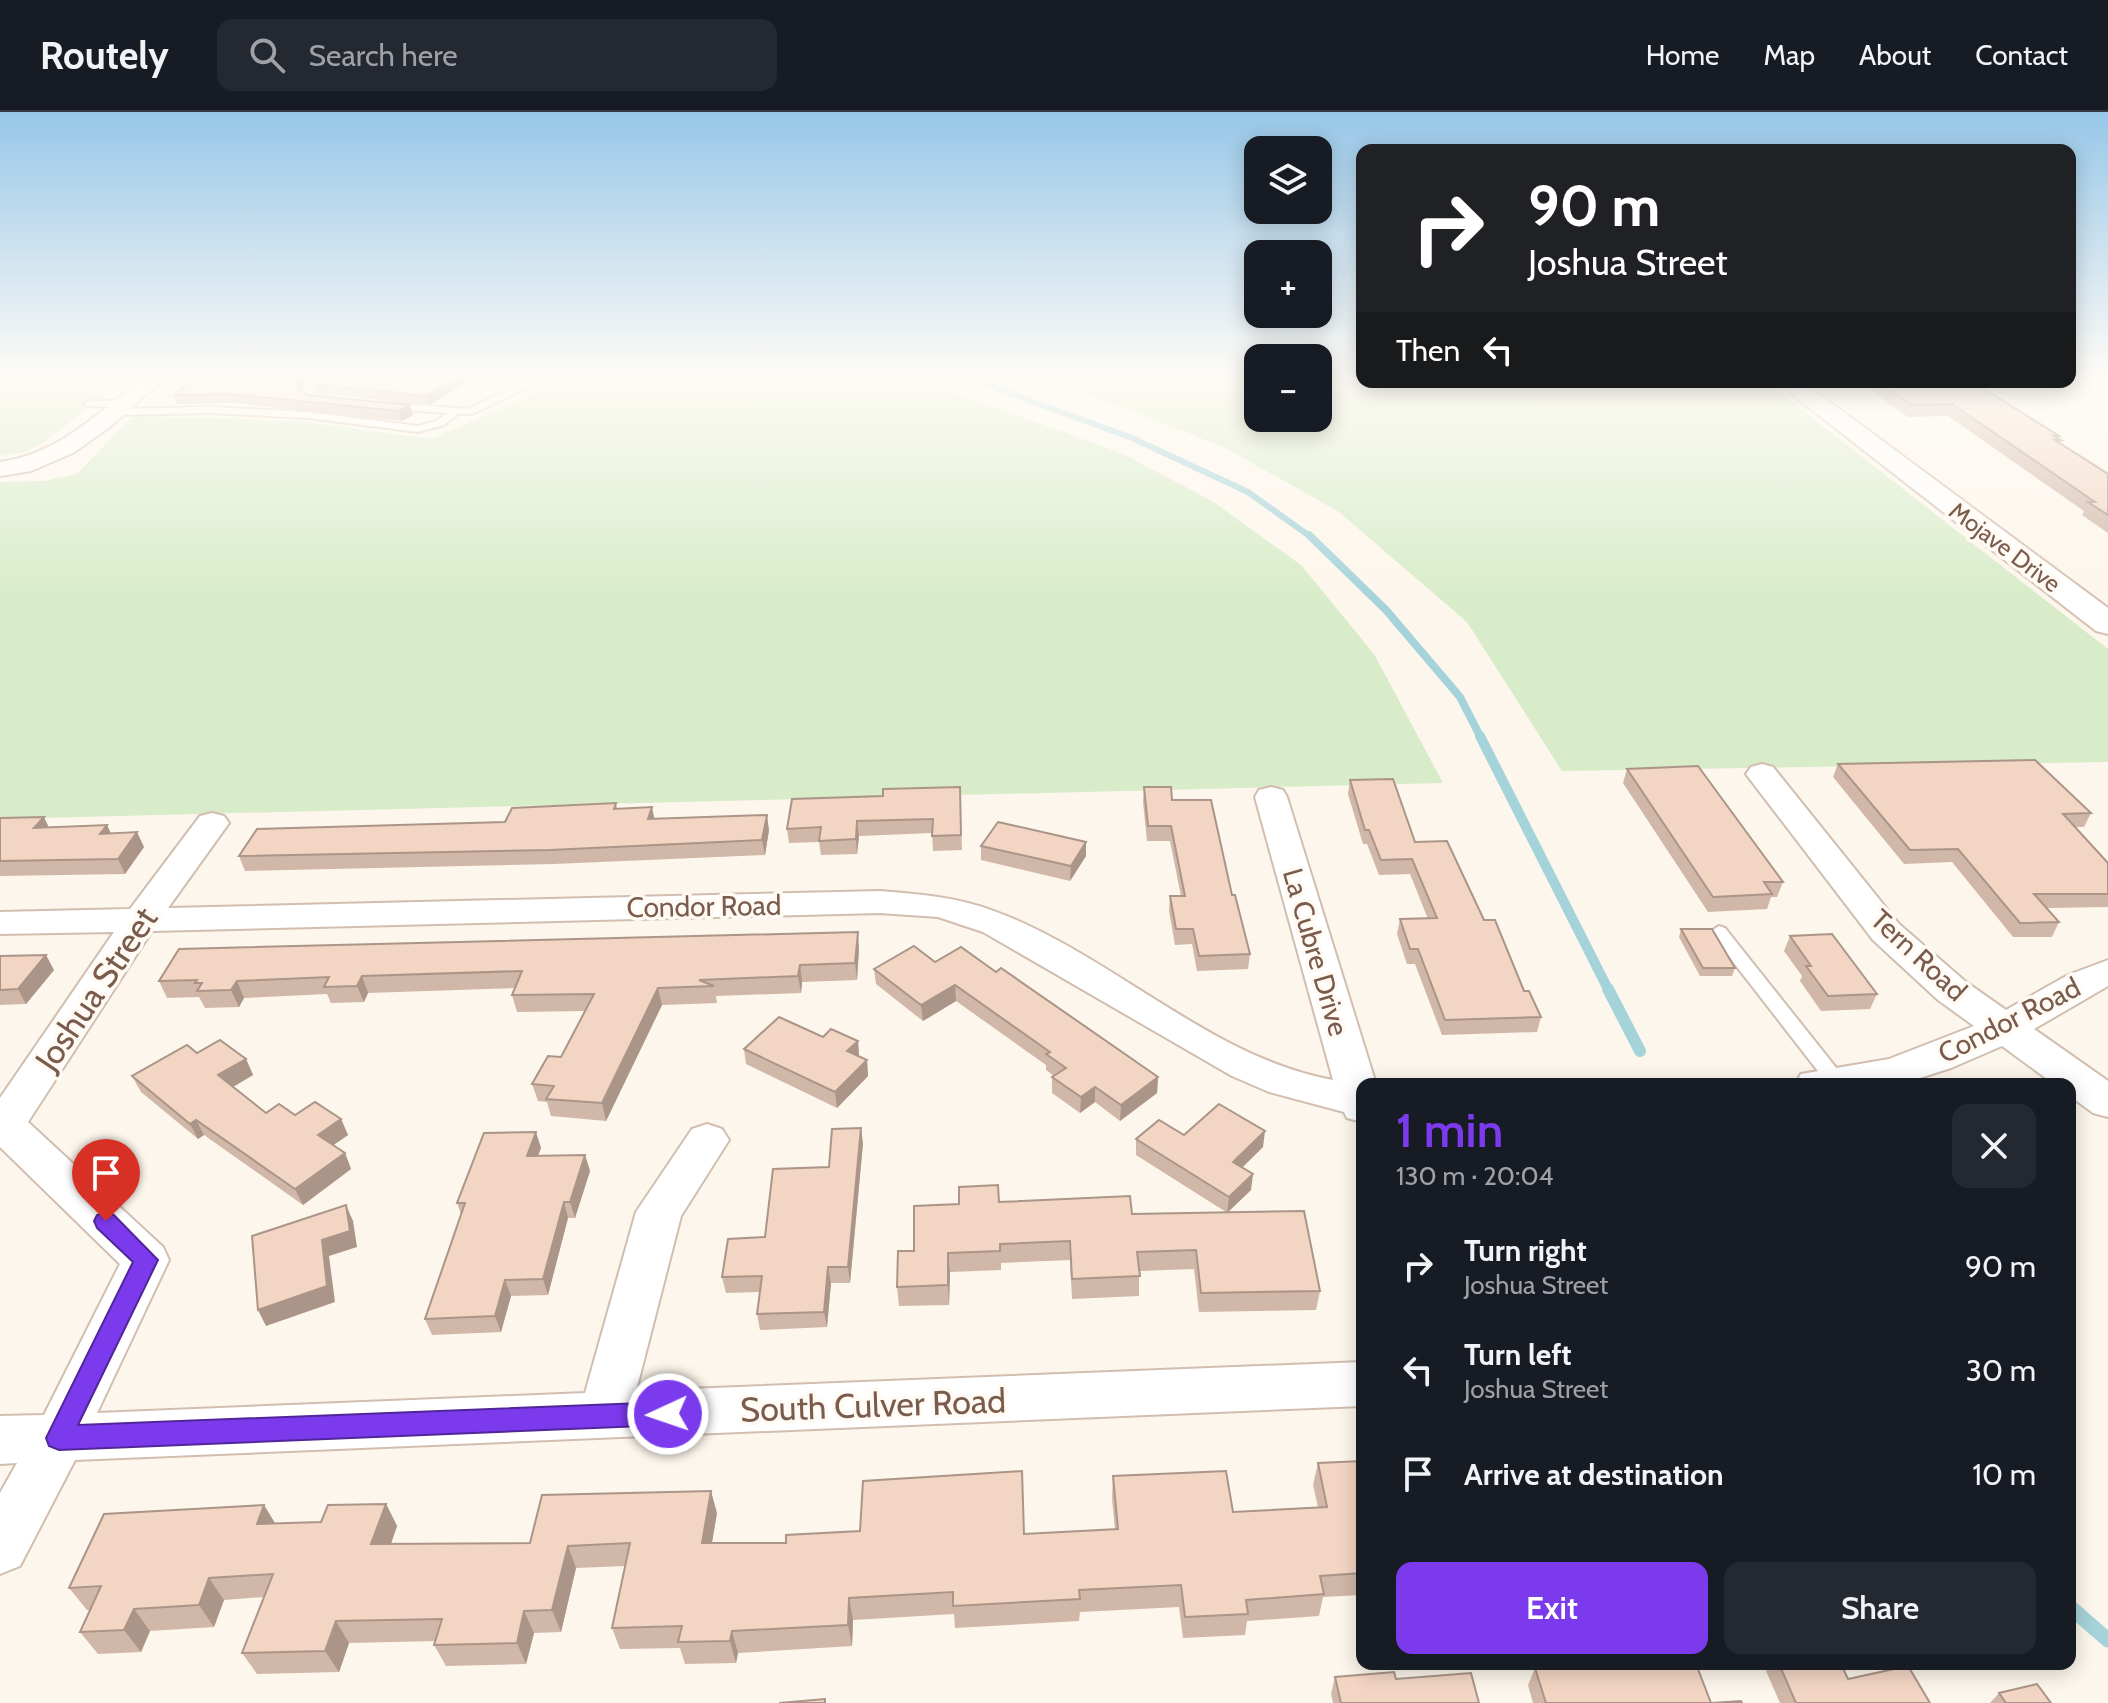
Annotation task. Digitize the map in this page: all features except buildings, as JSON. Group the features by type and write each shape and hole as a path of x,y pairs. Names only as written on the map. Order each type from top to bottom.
{"main road":[{"name":"Mojave Drive","path":"1880,450 2103,616"}],"street":[{"path":"3,469 28,466 61,450"},
{"name":"Tern Road","path":"1762,774 1886,932 1952,991 2074,1078"},
{"name":"La Cubre Drive","path":"1271,797 1356,1085"},
{"name":"Joshua Street","path":"0,1547 59,1438 146,1260 4,1125 141,919 212,823"},
{"name":"Condor Road","path":"0,923 864,902 945,907 989,921 1028,939 1239,1065 1294,1087 1356,1101"},
{"name":"Condor Road","path":"1860,1078 1923,1063 2004,1029 2108,972"},
{"name":"Tern Road","path":"2076,1080 2108,1102"},
{"path":"604,1417 659,1212 707,1140"},
{"name":"South Culver Road","path":"0,1440 1356,1384"}],"lane":[{"path":"1719,932 1835,1078"}],"green space":[{"path":"0,450 29,450 25,452 0,456"},
{"path":"100,450 1113,450 1212,501 1301,565 1374,654 1443,783 0,819 0,482 44,481 77,474"},
{"path":"1230,450 1853,450 2108,649 2108,762 1562,771 1467,622 1339,512"}],"waterway":[{"path":"1158,450 1248,492 1311,537"},
{"path":"1309,535 1386,610 1460,697 1481,738"},
{"path":"1480,736 1609,991"},
{"path":"1608,989 1640,1051"},
{"path":"2076,1612 2108,1640"}],"route":[{"path":"106,1221 146,1260 59,1438 668,1414"}]}
